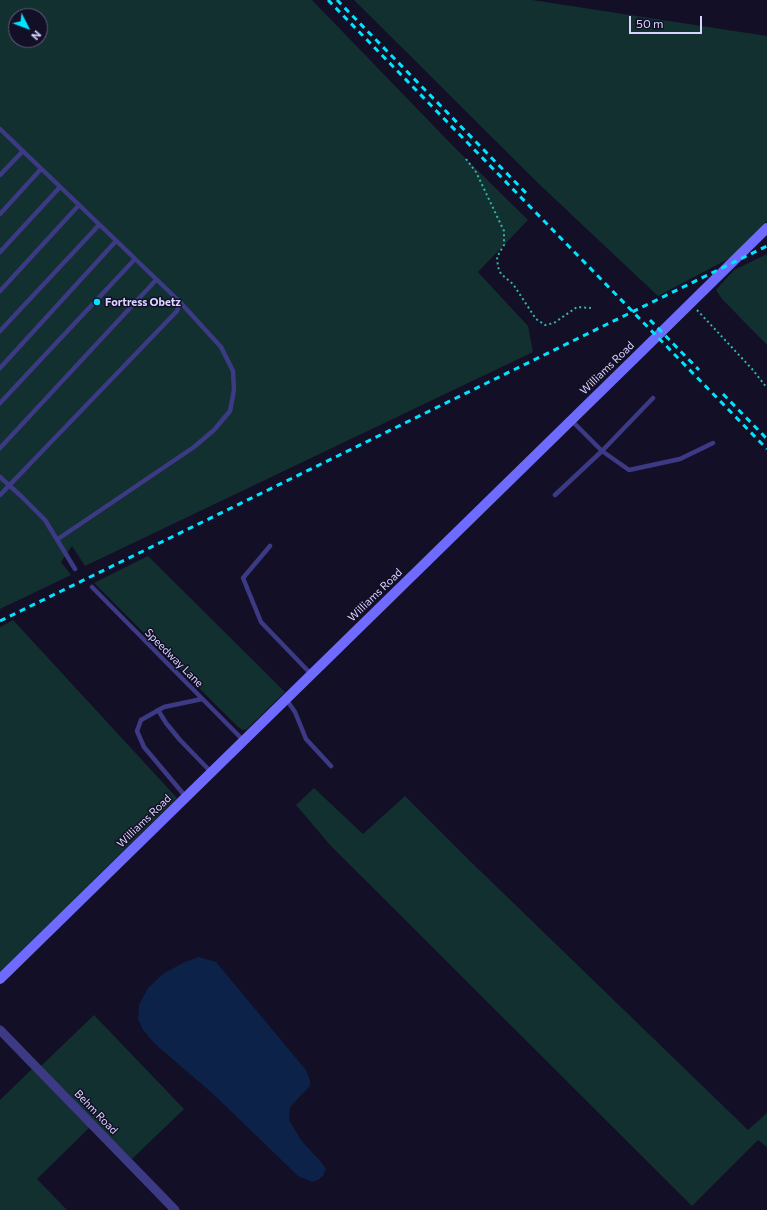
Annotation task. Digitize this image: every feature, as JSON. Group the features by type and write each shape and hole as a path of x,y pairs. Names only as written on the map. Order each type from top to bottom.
{"main road":[{"name":"Williams Road","path":"0,979 767,228"}],"street":[{"name":"Behm Road","path":"0,1030 175,1210"}],"lane":[{"path":"0,129 180,302 221,347 233,371 234,390 230,411 214,430 194,447 58,539"},
{"path":"0,175 23,151"},
{"path":"0,214 41,169"},
{"path":"0,252 60,187"},
{"path":"0,291 79,205"},
{"path":"0,331 99,225"},
{"path":"0,368 116,241"},
{"path":"0,403 135,259"},
{"path":"0,448 156,280"},
{"path":"0,495 177,311 180,302"},
{"path":"555,495 602,451 653,398"},
{"path":"571,420 602,451 629,470 680,459 712,443"},
{"path":"0,477 41,515 58,539 75,569"},
{"path":"270,546 243,578 261,622 310,674"},
{"name":"Speedway Lane","path":"92,587 244,741"},
{"path":"186,797 144,747 137,731 142,720 164,706 202,699"},
{"path":"286,699 296,712 306,739 331,766"},
{"path":"158,710 166,723 180,740 212,772"}],"path":[{"path":"466,159 476,172 504,231 504,245 497,257 500,274 513,284 536,319 545,325 554,323 577,307 591,308"},
{"path":"690,304 753,370 767,388"}],"green space":[{"path":"0,0 312,0 456,149 528,220 478,272 528,326 533,352 85,566 72,546 61,562 71,575 0,609"},
{"path":"354,0 532,0 767,36 767,221 730,258 658,296 540,185"},
{"path":"767,254 767,345 722,299 716,290 734,270"},
{"path":"148,556 285,692 247,729 243,730 238,727 94,583"},
{"path":"13,620 177,798 0,972 0,627"},
{"path":"314,788 363,834 405,796 470,861 748,1130 767,1113 767,1147 758,1140 692,1206 330,845 296,805"},
{"path":"94,1015 184,1109 132,1159 95,1123 41,1066"},
{"path":"33,1068 90,1127 37,1179 67,1210 0,1210 0,1100"}],"water":[{"path":"199,957 216,962 306,1070 310,1080 310,1086 290,1107 289,1120 301,1140 326,1169 323,1176 318,1180 312,1182 298,1176 212,1093 155,1044 143,1030 138,1019 139,1005 148,988 164,973 185,962"}],"railway":[{"path":"328,0 767,449"},
{"path":"337,0 527,194"},
{"path":"0,621 767,246"},
{"path":"650,320 699,370"},
{"path":"723,394 767,439"}],"place":[{"name":"Fortress Obetz","path":"97,302"}]}
